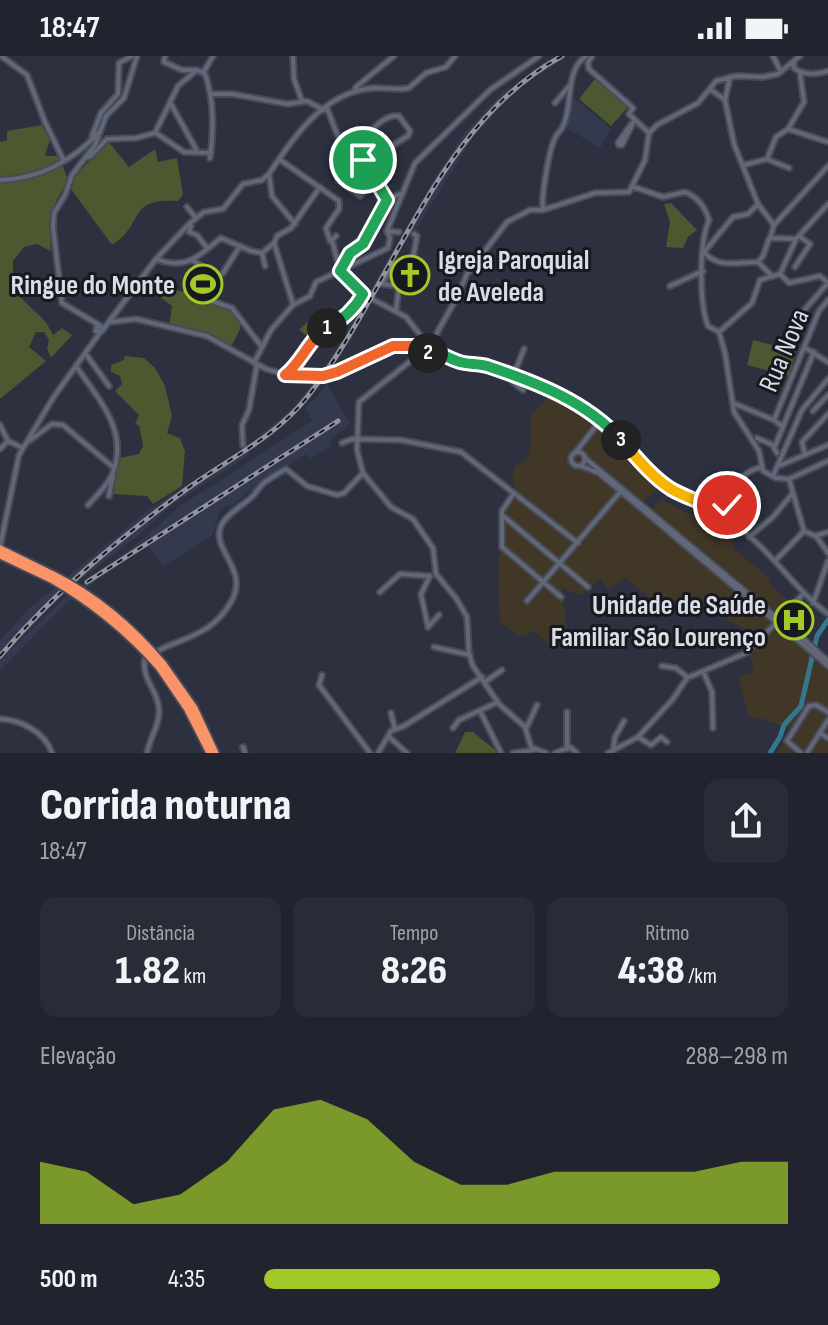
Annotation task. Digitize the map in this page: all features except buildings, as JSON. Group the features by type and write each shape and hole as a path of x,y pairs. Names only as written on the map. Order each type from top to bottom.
{"highway":[{"path":"1,548 52,577 113,620 161,666 213,753"}],"street":[{"path":"1,56 27,75 64,161"},
{"path":"99,328 62,303 52,220 72,175 95,145 106,116 124,98 135,56"},
{"path":"89,141 101,113 118,94 116,75 119,63 135,56"},
{"path":"85,158 91,156 107,139 136,138 156,133 184,152 197,151 210,156 210,94 203,73 176,68 164,62 165,56"},
{"path":"203,73 213,56"},
{"path":"293,56 294,79 302,101"},
{"path":"354,92 394,56"},
{"path":"1,548 2,527 15,466 24,446 99,328 108,322 156,259 196,218 209,210 223,209 243,184 262,180 269,174 303,124 325,109 354,92 373,88 405,89 426,73 446,67 455,56"},
{"path":"243,445 242,425 249,410 256,363 271,330 293,305 310,296 316,282 388,248 390,238 387,231 415,163 490,90 539,56"},
{"path":"555,103 571,84 577,64 589,56"},
{"path":"589,56 587,66 633,108 629,114 633,122 649,133"},
{"path":"773,56 782,71"},
{"path":"434,345 467,274 507,222 530,210 543,210 595,193 624,193 633,187 645,160 649,133 657,125 698,103 716,81 730,77 763,77 794,65 800,56"},
{"path":"767,159 776,137 788,129 804,102 800,73 794,65"},
{"path":"156,133 178,86 194,76 197,70"},
{"path":"800,73 820,74 828,71"},
{"path":"730,77 725,100 734,144 758,204 774,225"},
{"path":"543,210 549,153 556,134 564,125 573,88 571,84"},
{"path":"710,89 725,100"},
{"path":"210,94 232,94 288,104 302,101 314,103 325,109 342,147"},
{"path":"171,104 197,151"},
{"path":"364,163 408,136 410,131 399,116 392,116 369,133 362,155 364,163 376,182 389,199 398,203"},
{"path":"633,122 622,145 619,145 621,137 633,122"},
{"path":"788,129 828,142"},
{"path":"0,180 18,179 46,171 75,156 100,130"},
{"path":"279,159 340,205 326,228 330,241"},
{"path":"744,165 767,159 789,168"},
{"path":"704,252 722,264 758,262 774,225 828,166"},
{"path":"269,174 272,196 295,224"},
{"path":"338,180 360,196 376,182"},
{"path":"194,261 221,238 254,253 262,253 277,236 295,224 320,187"},
{"path":"633,187 663,197 685,192 694,196 708,216 703,236 705,319 708,326 719,332 734,412 759,451 765,473 789,479 828,461"},
{"path":"340,271 350,253 363,244 389,199 402,192"},
{"path":"704,252 733,217 748,214 758,204"},
{"path":"719,332 752,303 760,280 780,274 798,238 828,204"},
{"path":"187,207 196,218"},
{"path":"190,223 189,232 197,235 207,249"},
{"path":"387,231 399,232"},
{"path":"396,311 399,286 382,284 390,271 411,269 417,236 414,234"},
{"path":"285,375 317,336 350,313 364,295 340,271 332,240 336,236"},
{"path":"770,238 798,238 810,244 795,267"},
{"path":"274,243 293,305"},
{"path":"223,273 240,246"},
{"path":"262,253 265,266"},
{"path":"156,259 166,262 194,261 211,272 206,299 232,308 262,347"},
{"path":"758,262 772,276"},
{"path":"670,286 703,271"},
{"path":"780,274 789,283 820,276 828,283 793,323"},
{"path":"374,300 406,317 423,346 457,361 507,373 574,402 600,421 670,488 723,514 775,562 803,594 828,614"},
{"name":"Rua Nova","path":"733,403 774,420 822,307 828,300"},
{"path":"822,307 828,312"},
{"path":"108,322 136,319 207,336 256,363 291,376 314,377 337,372 386,348 434,345"},
{"path":"428,627 421,594 433,575 433,548 413,519 391,507 363,473 358,456 359,402 437,333"},
{"path":"423,346 434,345"},
{"path":"434,345 441,353"},
{"path":"804,347 828,361"},
{"path":"513,376 524,349"},
{"path":"784,424 814,352"},
{"path":"85,353 109,386"},
{"path":"76,366 105,406 118,443 109,496"},
{"path":"507,373 523,390"},
{"path":"773,476 804,406 828,379"},
{"path":"813,411 828,395"},
{"path":"794,400 804,406"},
{"path":"805,455 802,442 828,414"},
{"path":"774,420 783,427 775,446 777,453"},
{"path":"600,421 575,453 572,462 593,469 622,490"},
{"path":"24,446 52,424 63,425 113,470"},
{"path":"0,425 8,441 24,446"},
{"path":"36,426 42,431"},
{"path":"342,443 358,438 401,440 451,448 469,457 578,543"},
{"path":"757,438 775,446"},
{"path":"0,449 8,441"},
{"path":"779,466 828,445"},
{"path":"575,453 581,453 828,664"},
{"path":"581,466 585,458"},
{"path":"723,514 738,479 744,473 761,467"},
{"path":"147,753 159,714 159,703 143,672 145,659 157,649 197,634 224,613 234,598 237,573 223,548 220,535 225,520 262,484 286,469 307,486 337,495 344,493 363,473"},
{"path":"88,505 113,470"},
{"path":"789,479 804,531 816,536 828,553"},
{"path":"527,601 622,490"},
{"path":"513,494 502,515 502,547 561,597"},
{"path":"749,537 773,517 792,494"},
{"path":"502,515 588,587"},
{"path":"775,562 804,531"},
{"path":"816,536 828,532"},
{"path":"813,603 828,561"},
{"path":"380,592 400,574 433,575 456,598 467,617 470,655 498,702 520,720 535,750"},
{"path":"610,752 638,737 688,678 749,651 803,594"},
{"path":"422,631 439,615"},
{"path":"434,647 470,655"},
{"path":"662,666 676,668 688,678"},
{"path":"378,753 387,736 395,729 502,670"},
{"path":"703,671 712,692 713,728"},
{"path":"322,675 319,685 370,753"},
{"path":"453,728 459,720 498,702"},
{"path":"526,729 537,705"},
{"path":"828,712 816,705 809,706 787,741 804,753 828,720"},
{"path":"480,711 501,753"},
{"path":"567,712 567,749"},
{"path":"391,713 395,729"},
{"path":"0,719 24,723 48,744 52,753"},
{"path":"610,752 624,721"},
{"path":"820,733 828,738"},
{"path":"387,736 407,753"},
{"path":"638,737 651,745 660,737 667,742"},
{"path":"555,753 572,748 577,753"},
{"path":"513,753 535,750 546,753"}],"shaded area":[{"path":"555,56 567,56 517,89 473,137 411,238 401,248 319,385 296,413 249,455 172,505 134,539 69,588 2,658 61,601 144,538 180,506 312,421 305,408 327,385 349,422 345,429 329,440 332,446 310,459 306,454 230,507 227,505 221,509 212,535 163,567 149,546 125,559 63,606 0,671 0,640 31,607 147,511 241,450 293,408 328,363 465,132 507,88"},
{"path":"571,95 611,129 600,148 565,127"},
{"path":"552,394 575,404 597,420 662,484 643,502 650,509 661,500 718,528 735,543 732,547 771,580 769,584 791,602 772,622 828,669 828,753 777,753 792,729 749,717 738,677 753,672 752,658 745,651 758,640 744,628 704,608 686,602 653,600 625,578 608,590 600,578 582,595 562,589 567,631 549,645 533,630 526,636 519,636 500,622 501,510 515,488 512,474 515,466 526,460 530,452 531,414"}],"green space":[{"path":"595,79 628,107 611,126 579,99"},
{"path":"42,125 50,139 45,156 59,156 68,180 52,214 51,251 37,244 24,247 13,261 13,277 18,295 46,322 53,335 62,328 72,335 51,358 47,349 49,340 44,332 36,332 29,347 46,361 0,399 0,142 7,140 7,131"},
{"path":"108,141 129,167 155,149 158,162 177,158 183,195 178,201 161,201 143,208 129,229 112,245 71,189 76,175"},
{"path":"671,203 697,230 688,237 683,248 666,247 670,222 664,204"},
{"path":"188,283 191,285 191,301 220,303 231,309 238,318 240,329 231,346 213,337 169,325 172,306 161,298 162,292 175,295 176,290 182,292"},
{"path":"326,310 332,322 318,330 311,339 299,330 310,319"},
{"path":"753,340 796,351 789,376 747,365"},
{"path":"125,356 144,358 155,368 165,386 172,416 167,433 180,438 185,451 182,486 153,504 147,496 113,494 120,458 139,454 143,446 139,425 135,424 139,415 115,391 122,384 120,376 111,372 111,365 124,360"},
{"path":"465,732 473,732 499,753 455,753"}],"waterway":[{"path":"770,753 784,725 801,706 817,636 828,620"}],"railway":[{"path":"0,656 42,610 110,548 184,491 265,437 295,411 338,353 419,211 480,123 518,86 562,56"},
{"path":"87,582 338,421"}],"place":[{"name":"Igreja Paroquial de Aveleda","path":"410,275"},
{"name":"Ringue do Monte","path":"203,284"},
{"name":"Unidade de Saúde Familiar São Lourenço","path":"794,620"}],"route":[{"path":"363,160 387,200 363,244 350,253 340,271 363,294 350,313 317,336 285,375 306,378 323,376 393,346 415,346 425,353 441,353 457,361 482,365 534,384 582,407 612,430 647,469 670,488 723,514 727,505"}]}
